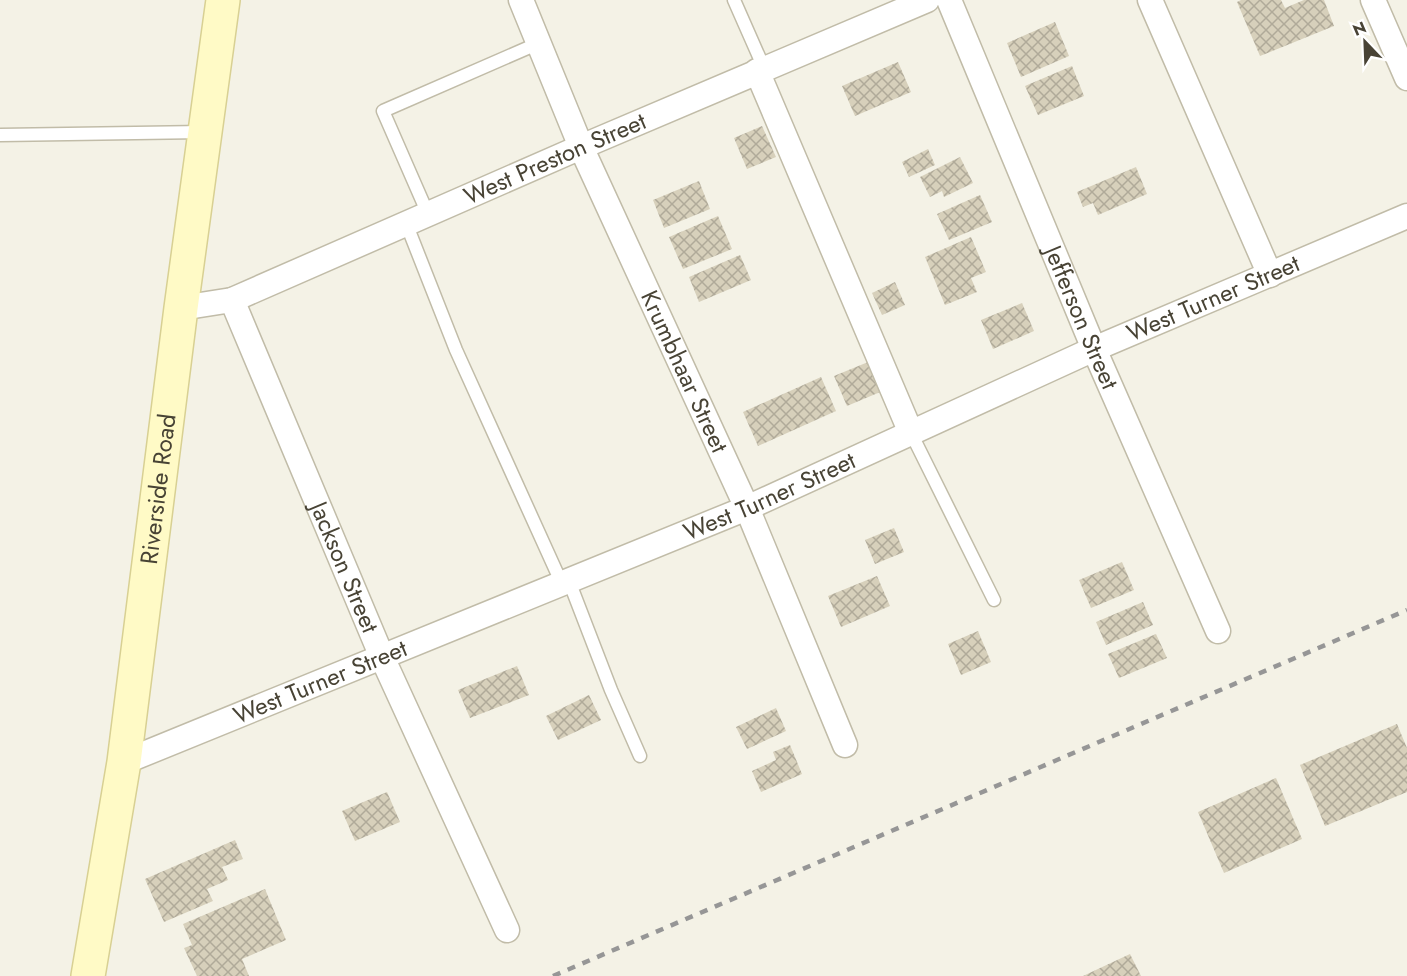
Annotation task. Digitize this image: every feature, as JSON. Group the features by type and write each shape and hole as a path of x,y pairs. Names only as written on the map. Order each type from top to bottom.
{"main road":[{"name":"Riverside Road","path":"88,976 124,762 181,308 223,0"}],"street":[{"name":"Krumbhaar Street","path":"521,0 581,147 747,508 845,745"},
{"name":"West Preston Street","path":"181,308 232,300 581,147 927,0"},
{"name":"Jefferson Street","path":"949,0 1094,349 1218,631"},
{"path":"1150,0 1270,275"},
{"path":"1373,0 1407,78"},
{"path":"761,70 911,433"},
{"name":"West Turner Street","path":"124,762 747,508 1094,349 1407,216"},
{"name":"Jackson Street","path":"232,300 382,657 507,930"}],"lane":[{"path":"734,0 761,70"},
{"path":"539,43 383,111 456,350 566,582 640,756"},
{"path":"0,135 205,132"},
{"path":"911,433 994,600"}],"building":[{"path":"1241,0 1281,0 1285,8 1304,0 1324,0 1334,26 1260,56 1237,2"},
{"path":"1055,22 1069,56 1021,77 1007,43"},
{"path":"898,62 911,92 855,116 842,86"},
{"path":"1072,66 1084,96 1038,115 1025,86"},
{"path":"762,126 776,157 747,169 734,138"},
{"path":"928,149 935,165 909,177 902,162"},
{"path":"960,157 973,183 944,197 942,191 930,197 920,177"},
{"path":"1136,167 1147,194 1098,215 1093,203 1083,207 1077,192"},
{"path":"699,181 710,209 664,228 653,200"},
{"path":"980,195 992,222 949,240 937,214"},
{"path":"718,216 732,249 683,269 669,237"},
{"path":"971,237 986,272 971,278 977,292 945,305 925,257"},
{"path":"740,255 751,280 699,302 689,277"},
{"path":"895,282 905,305 882,315 872,293"},
{"path":"1022,303 1034,331 993,349 981,320"},
{"path":"873,360 885,390 847,406 834,376"},
{"path":"821,377 836,411 758,446 743,412"},
{"path":"894,528 904,552 875,564 865,540"},
{"path":"1122,562 1134,590 1091,608 1079,580"},
{"path":"877,576 890,606 841,627 828,596"},
{"path":"1143,602 1153,625 1106,645 1096,622"},
{"path":"978,631 991,662 961,675 948,644"},
{"path":"1156,634 1167,658 1119,678 1108,654"},
{"path":"517,666 529,695 470,718 458,690"},
{"path":"589,695 601,720 558,740 546,716"},
{"path":"776,708 786,731 747,749 736,727"},
{"path":"1397,724 1407,748 1407,792 1325,826 1300,765"},
{"path":"790,745 802,774 761,792 752,771 776,760 773,752"},
{"path":"1276,778 1302,839 1224,873 1198,812"},
{"path":"387,792 400,822 355,841 342,811"},
{"path":"235,840 243,859 222,867 228,880 207,889 213,901 164,922 145,879"},
{"path":"265,889 286,940 242,959 249,976 197,976 184,948 192,945 183,924"},
{"path":"1130,954 1141,976 1083,976"}],"railway":[{"path":"553,976 1407,610"}]}
